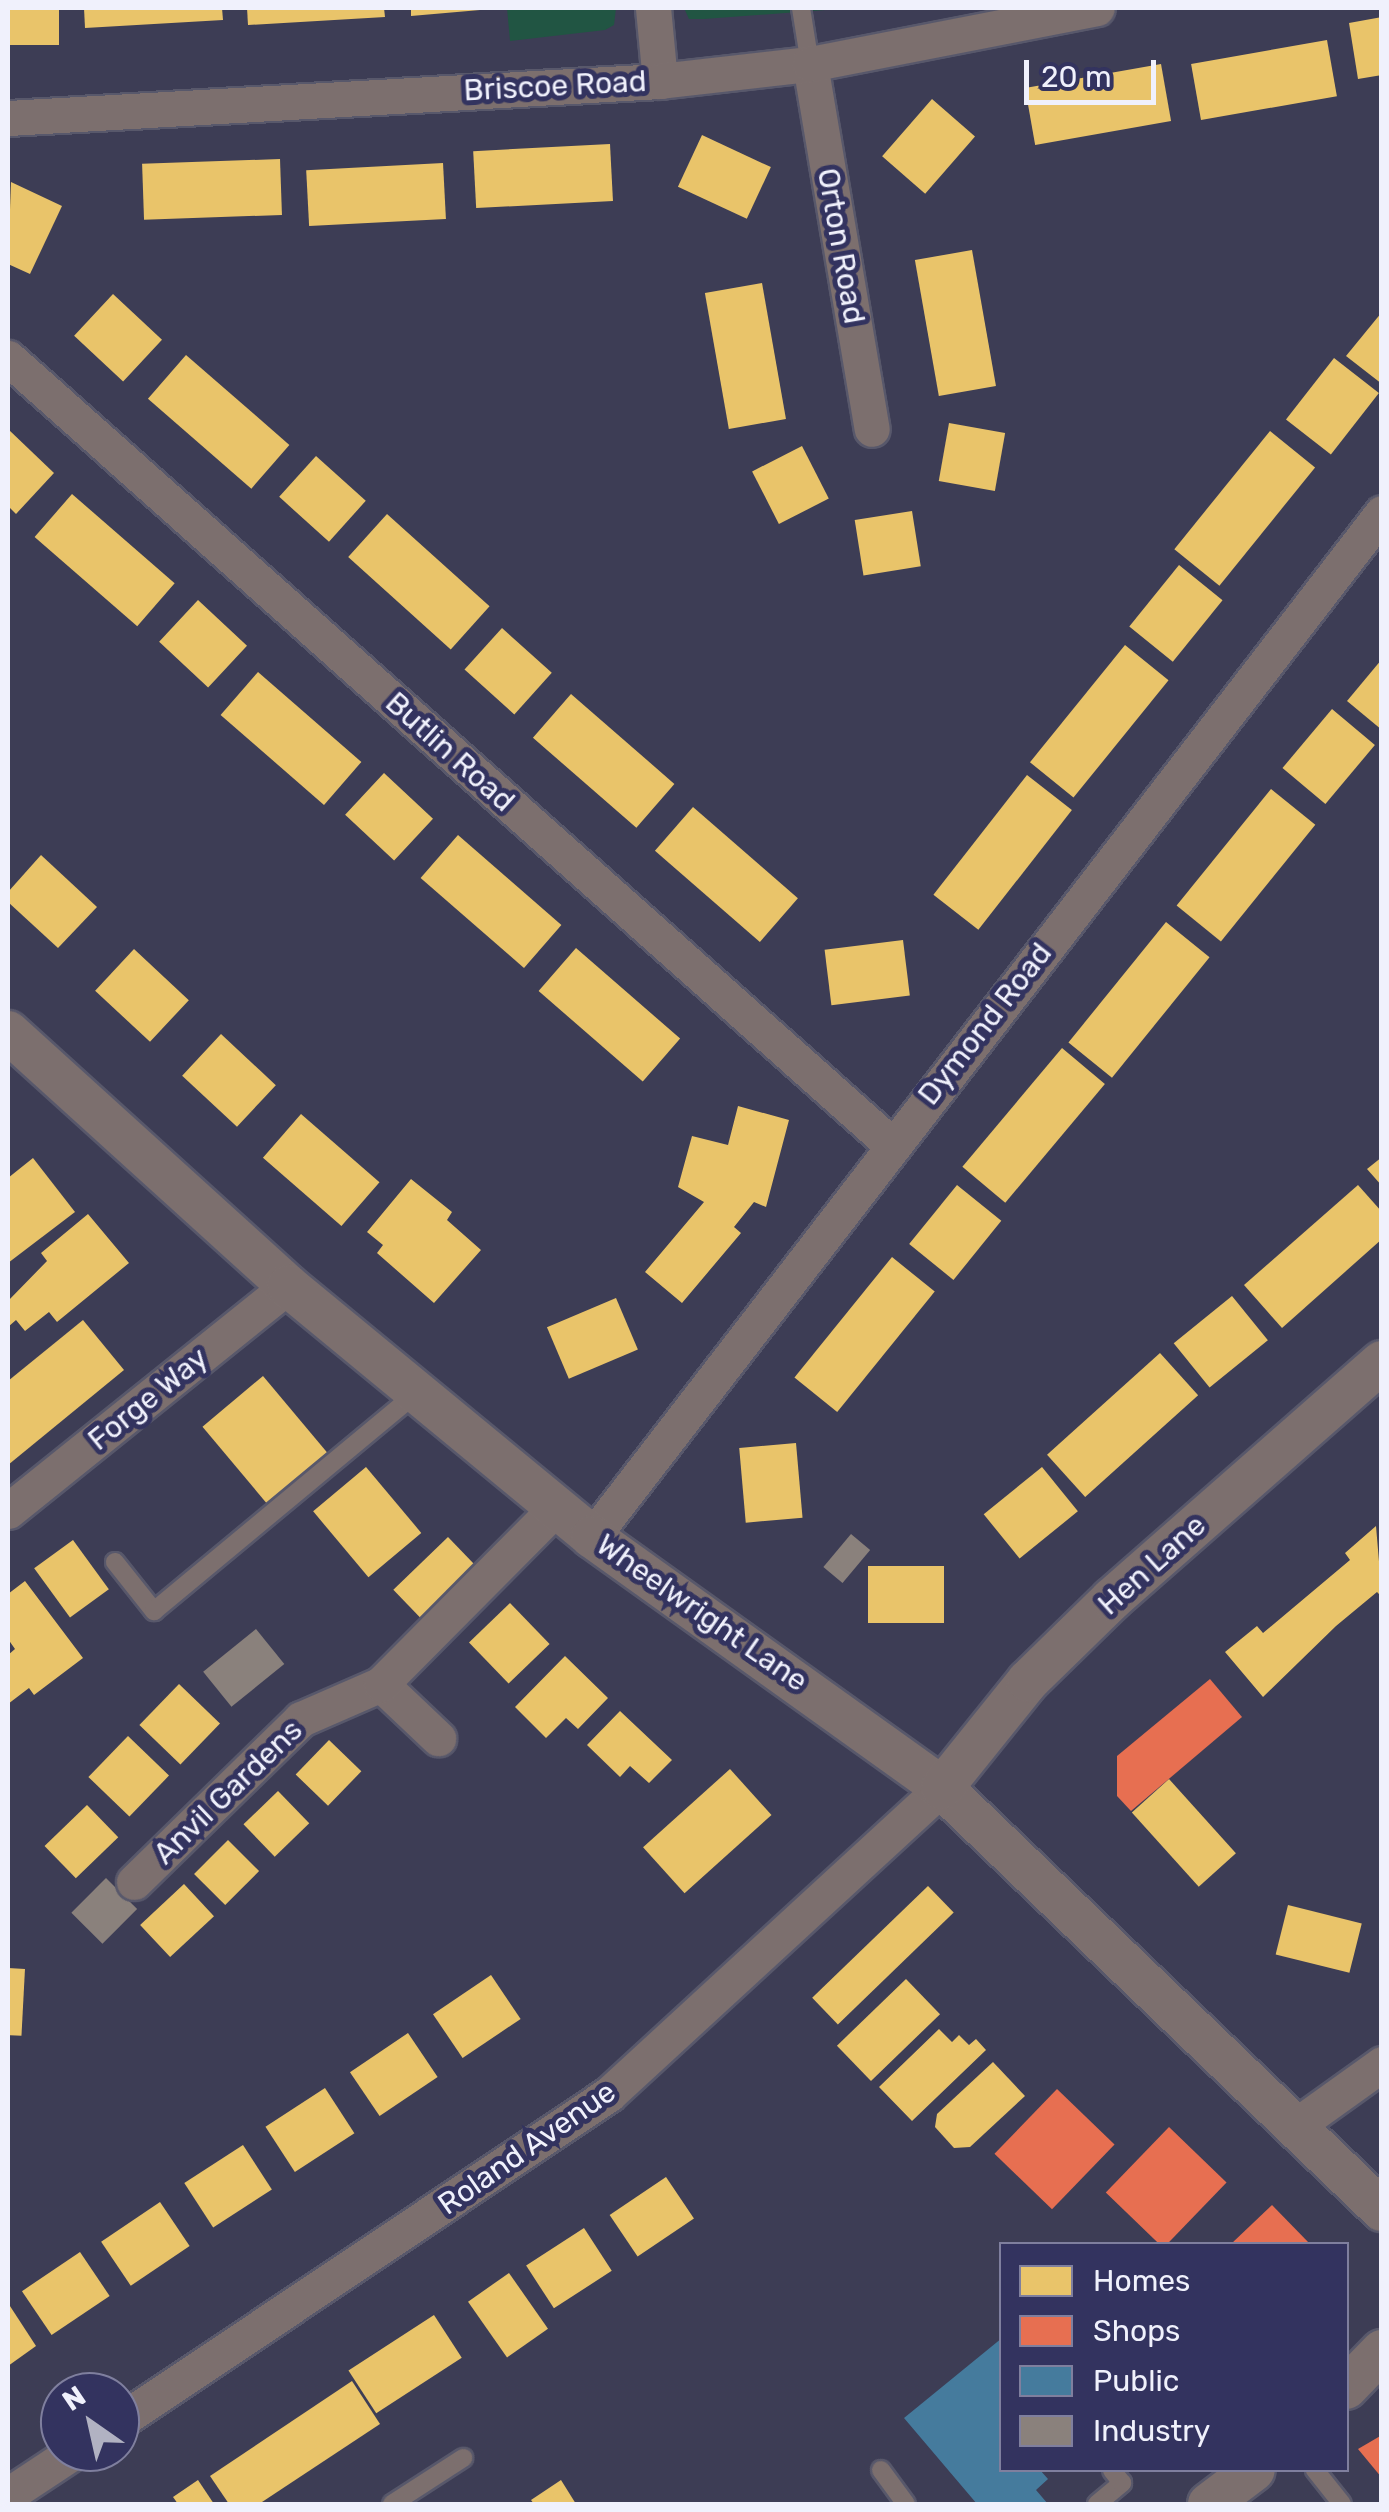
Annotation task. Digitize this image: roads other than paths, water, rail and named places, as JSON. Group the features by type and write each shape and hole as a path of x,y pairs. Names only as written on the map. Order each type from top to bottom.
{"street":[{"path":"653,8 660,80"},
{"name":"Briscoe Road","path":"8,118 660,80 810,64 1097,8"},
{"name":"Orton Road","path":"810,64 872,429"},
{"name":"Butlin Road","path":"8,358 892,1145"},
{"name":"Dymond Road","path":"592,1537 1382,513"},
{"name":"Wheelwright Lane","path":"8,1032 288,1286 592,1537 942,1788 1382,2210"},
{"name":"Forge Way","path":"8,1511 288,1286"},
{"name":"Hen Lane","path":"942,1788 1028,1681 1112,1599 1382,1362"},
{"name":"Anvil Gardens","path":"134,1882 302,1719 380,1684 557,1508"},
{"path":"380,1684 438,1738"},
{"name":"Roland Avenue","path":"140,2408 609,2094 942,1788"},
{"path":"1294,2128 1382,2064"},
{"path":"1349,2385 1382,2351"},
{"path":"8,2495 43,2472"},
{"path":"1209,2504 1251,2472"}],"lane":[{"path":"801,8 810,64"},
{"path":"114,1562 154,1612 417,1393"},
{"path":"392,2504 463,2458"},
{"path":"881,2470 906,2504"},
{"path":"1097,2504 1122,2483 1114,2472"},
{"path":"1317,2472 1342,2504"}]}
